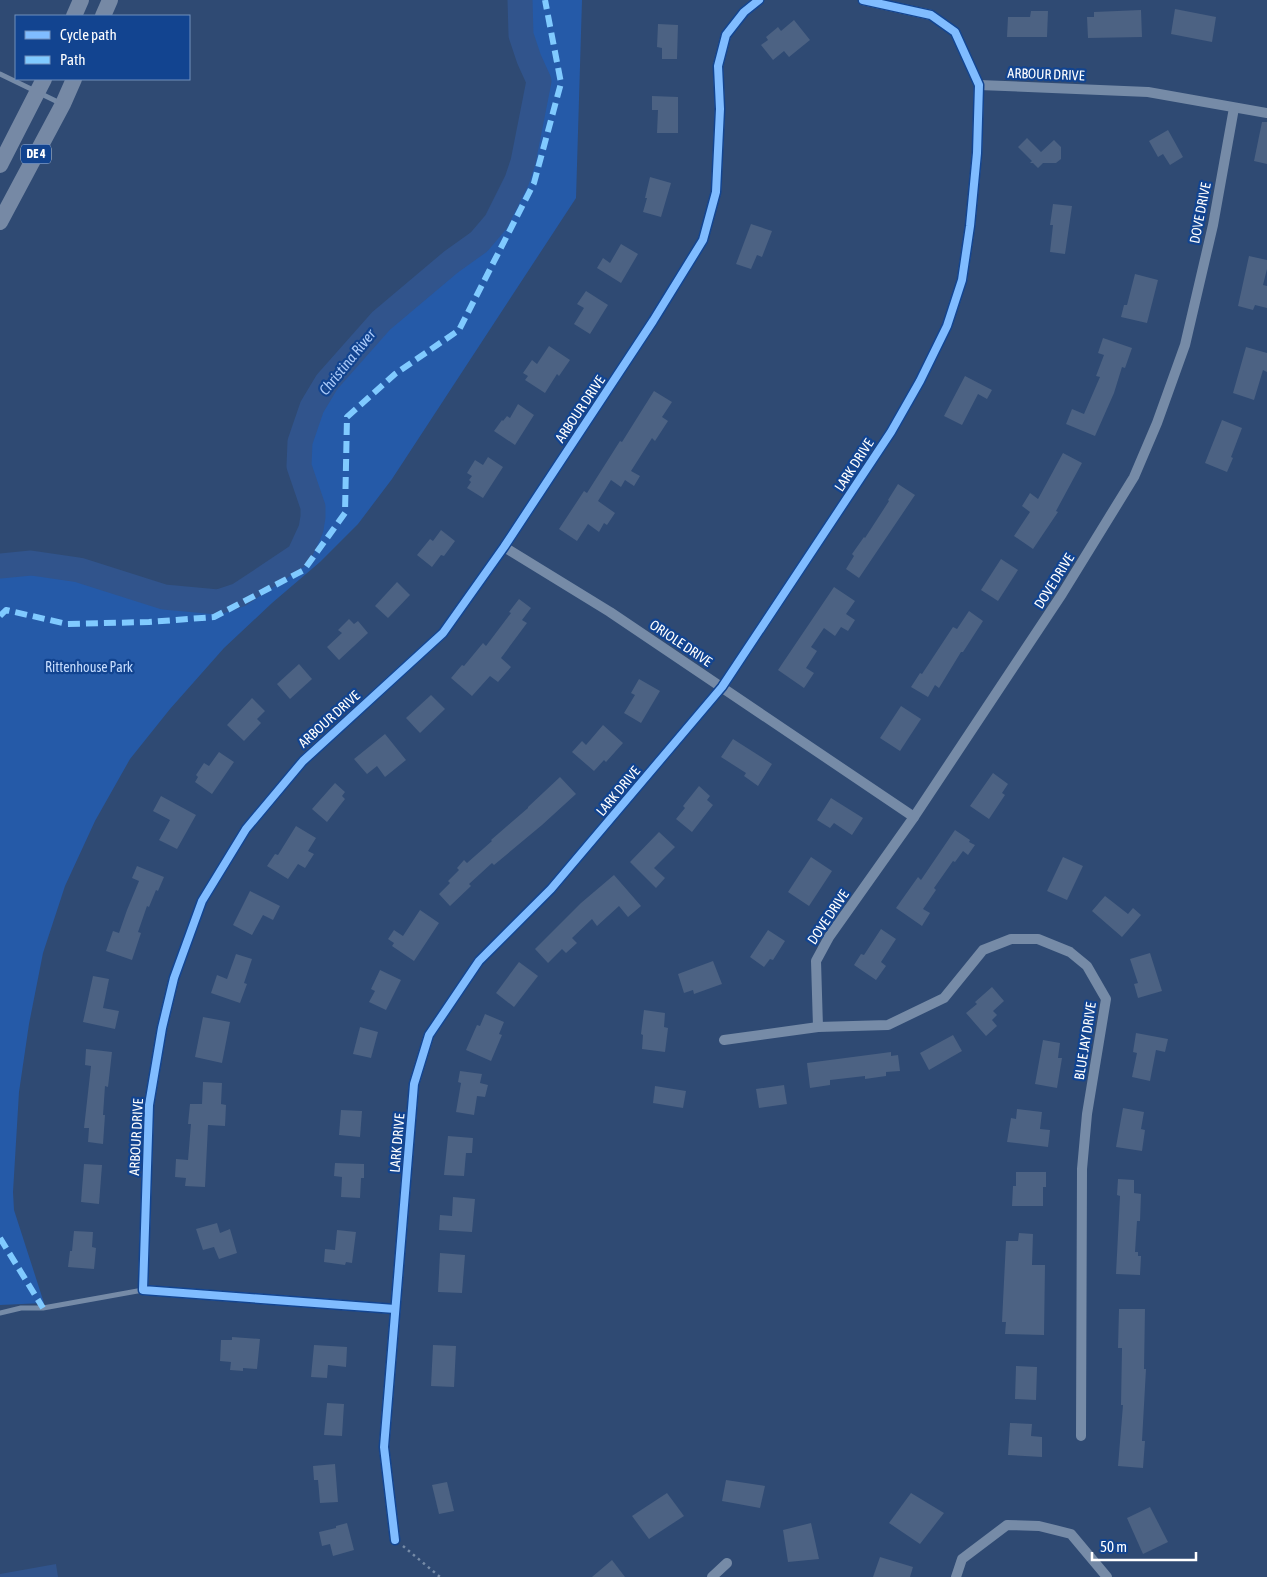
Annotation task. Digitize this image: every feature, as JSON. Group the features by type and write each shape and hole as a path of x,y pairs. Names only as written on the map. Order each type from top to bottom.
{"main road":[{"path":"74,15 81,0"},
{"path":"103,15 110,0"},
{"name":"DE 4","path":"0,222 63,104 74,80"},
{"name":"DE 4","path":"0,166 41,85"}],"street":[{"name":"ARBOUR DRIVE","path":"143,1290 149,1105 162,1028 174,978 202,901 246,829 302,761 443,633 504,547 653,321 702,240 716,192 720,109 718,66 726,35 744,12 759,0"},
{"path":"863,0 931,15 955,32 979,85"},
{"name":"ARBOUR DRIVE","path":"979,85 1148,92 1267,113"},
{"name":"LARK DRIVE","path":"395,1540 384,1447 414,1084 429,1035 479,961 551,889 722,687 891,432 920,381 947,326 962,280 978,153 979,85"},
{"name":"DOVE DRIVE","path":"818,1027 816,961 829,937 914,817 1062,594 1134,477 1158,423 1185,345 1213,225 1234,108"},
{"name":"ORIOLE DRIVE","path":"504,547 610,612 914,817"},
{"name":"BLUE JAY DRIVE","path":"724,1040 818,1027 888,1024 944,998 983,950 1010,939 1038,939 1070,952 1087,966 1106,999 1088,1114 1082,1170 1080,1436"},
{"path":"143,1290 395,1309"},
{"path":"956,1577 962,1559 1007,1525 1039,1526 1071,1534 1107,1577"},
{"path":"712,1577 727,1563"}],"lane":[{"path":"0,74 15,78"},
{"path":"22,80 41,85 63,104"},
{"path":"0,1313 21,1308 42,1308 143,1290"}],"path":[{"path":"395,1540 440,1577"}],"green space":[{"name":"Rittenhouse Park","path":"520,0 582,0 576,198 392,479 358,524 320,562 224,648 170,709 130,759 95,821 65,886 43,953 29,1024 19,1092 13,1192 14,1210 44,1303 0,1305 0,575 31,563 79,570 164,597 218,602 239,595 299,555 311,529 313,517 313,507 299,466 300,442 312,407 327,382 381,321 451,262 479,242 496,222 517,180 523,162 539,81 521,35"}],"shaded area":[{"path":"56,1564 58,1577 0,1577 0,1574"}],"building":[{"path":"1175,9 1216,17 1212,42 1171,34"},
{"path":"1141,10 1142,37 1088,38 1087,17 1094,17 1094,12"},
{"path":"1031,11 1048,11 1047,37 1007,37 1008,17 1030,17"},
{"path":"794,20 810,40 789,57 784,51 773,60 761,45 768,40 766,37 778,27 781,31"},
{"path":"658,24 678,25 677,59 662,59 662,48 657,47"},
{"path":"652,96 678,97 678,133 657,133 658,110 652,110"},
{"path":"1262,122 1267,122 1267,164 1254,161"},
{"path":"1168,130 1183,157 1170,165 1163,154 1158,157 1149,141"},
{"path":"1027,138 1041,152 1054,140 1061,147 1061,159 1056,163 1043,163 1038,168 1033,163 1030,163 1032,161 1018,147"},
{"path":"650,177 671,183 661,217 643,212"},
{"path":"1053,204 1072,206 1065,254 1050,252 1053,225 1050,225"},
{"path":"751,224 772,231 762,257 757,255 751,269 736,264"},
{"path":"621,244 638,254 621,283 597,268 603,258 610,263"},
{"path":"1249,256 1267,260 1263,285 1267,286 1267,308 1255,305 1253,310 1238,306"},
{"path":"1135,274 1158,280 1147,323 1121,317 1124,305 1127,305"},
{"path":"586,291 608,305 590,334 574,324 584,308 577,304"},
{"path":"1103,338 1132,348 1125,368 1122,367 1114,393 1095,436 1066,424 1072,409 1084,414 1100,377 1096,376 1104,355 1098,353"},
{"path":"549,346 570,360 559,376 557,374 545,393 525,380 528,376 523,373 532,360 537,364"},
{"path":"1246,347 1267,353 1267,372 1263,370 1254,400 1233,393"},
{"path":"965,376 992,390 987,399 978,394 962,425 944,416"},
{"path":"654,391 672,402 662,417 668,421 655,441 652,438 631,471 640,476 634,486 625,480 621,487 611,480 598,501 615,513 607,525 604,523 599,532 588,524 577,541 559,529 584,491 587,493"},
{"path":"518,404 534,415 515,445 494,431 502,420 507,416 510,418"},
{"path":"1222,420 1242,428 1227,472 1205,463"},
{"path":"1063,453 1082,463 1056,511 1058,512 1033,549 1014,536 1030,512 1022,506 1030,493 1038,499"},
{"path":"488,457 503,467 483,498 467,488 472,476 467,473 475,460 483,465"},
{"path":"898,484 915,495 859,578 846,569 854,556 852,554 865,538"},
{"path":"441,530 455,541 444,556 441,555 432,567 417,555 430,539 433,541"},
{"path":"1001,559 1018,570 998,601 981,590"},
{"path":"397,582 410,595 388,618 375,606"},
{"path":"834,587 855,601 846,614 855,620 848,631 841,627 835,636 824,628 811,647 817,651 806,668 814,673 804,688 778,670"},
{"path":"519,599 531,608 522,620 527,623 501,658 511,667 498,682 490,676 472,696 451,678 483,643 486,646"},
{"path":"969,611 983,621 939,688 935,685 928,697 911,687 920,673 922,674 953,627 957,629"},
{"path":"349,619 354,624 358,621 368,633 339,660 327,647 342,633 338,630"},
{"path":"299,664 312,679 290,699 277,684"},
{"path":"639,679 660,691 641,723 624,713 635,695 631,693"},
{"path":"431,695 445,709 420,733 406,718"},
{"path":"252,698 265,711 257,719 261,723 244,741 227,725"},
{"path":"901,706 921,719 900,751 880,738"},
{"path":"603,725 623,743 606,762 604,760 594,771 572,752 582,741 586,745"},
{"path":"385,734 406,760 385,777 377,766 367,774 354,759"},
{"path":"733,739 772,764 758,786 744,776 746,773 721,757"},
{"path":"219,752 234,762 212,794 195,782 198,777 196,775 204,763 209,766"},
{"path":"993,773 1008,784 1002,793 1005,795 989,819 970,806"},
{"path":"560,777 576,794 494,865 492,863 469,884 471,886 450,906 439,894 459,870 457,868 464,860 467,863 492,841"},
{"path":"335,783 345,792 342,796 345,799 327,822 312,809"},
{"path":"699,786 710,796 707,800 713,805 692,832 676,819 685,808 683,806"},
{"path":"161,796 196,815 177,849 159,840 170,820 153,811"},
{"path":"831,798 863,818 852,835 834,823 830,828 817,820"},
{"path":"296,826 316,838 308,851 314,854 305,868 298,864 288,879 267,866 275,854 278,855"},
{"path":"955,830 975,845 968,855 963,851 955,862 953,861 934,888 936,890 923,909 930,913 922,926 896,908 918,877 921,880"},
{"path":"659,832 675,847 654,868 665,878 656,888 630,862"},
{"path":"811,857 832,871 809,906 788,892"},
{"path":"1063,857 1083,866 1067,900 1047,891"},
{"path":"137,866 164,877 149,907 147,906 138,932 141,933 132,960 106,951 113,931 119,933 139,881 132,878"},
{"path":"614,875 641,906 628,917 619,906 597,926 592,919 572,938 577,943 566,953 562,949 548,963 535,949 581,903"},
{"path":"250,891 280,906 273,920 263,915 252,935 233,925"},
{"path":"1105,896 1128,914 1133,908 1141,915 1122,937 1092,911"},
{"path":"420,910 439,923 414,961 392,946 394,943 388,939 394,930 403,936"},
{"path":"881,929 896,939 881,962 886,966 876,980 854,965 861,954 864,955"},
{"path":"768,930 785,941 773,960 770,959 764,967 750,957"},
{"path":"1150,953 1162,991 1138,998 1134,984 1138,983 1130,959"},
{"path":"236,954 252,959 244,983 247,984 240,1003 211,993 217,975 227,979"},
{"path":"713,961 722,984 694,994 693,990 684,993 678,974"},
{"path":"519,962 538,976 514,1007 496,993"},
{"path":"380,970 401,980 386,1010 369,1002 375,991 371,989"},
{"path":"93,976 109,979 103,1008 119,1011 115,1029 83,1022"},
{"path":"992,987 1004,1001 993,1011 997,1015 992,1020 997,1026 986,1036 966,1013"},
{"path":"644,1010 665,1013 664,1027 668,1028 665,1052 642,1049 643,1035 641,1034"},
{"path":"485,1014 504,1022 499,1034 502,1035 491,1061 466,1050 477,1025 480,1026"},
{"path":"203,1017 230,1022 222,1063 195,1057"},
{"path":"360,1027 378,1032 371,1058 353,1054"},
{"path":"1136,1033 1168,1039 1165,1052 1156,1050 1150,1081 1132,1077 1137,1053 1133,1052"},
{"path":"953,1035 962,1051 929,1070 920,1053"},
{"path":"1043,1040 1060,1043 1058,1058 1062,1058 1057,1088 1035,1084"},
{"path":"86,1049 112,1052 108,1087 105,1086 103,1144 88,1142 89,1128 84,1128 91,1066 85,1065"},
{"path":"891,1052 891,1056 898,1055 900,1071 886,1072 886,1076 865,1079 865,1076 830,1080 830,1085 810,1088 807,1063"},
{"path":"460,1071 482,1074 480,1083 488,1085 485,1097 477,1096 474,1115 456,1112 461,1083 458,1082"},
{"path":"203,1082 222,1083 221,1104 226,1105 225,1126 208,1125 205,1187 185,1186 186,1178 175,1177 176,1159 188,1160 191,1124 188,1124 190,1104 202,1104"},
{"path":"784,1085 787,1104 759,1108 756,1089"},
{"path":"655,1086 686,1091 683,1108 653,1103"},
{"path":"1123,1108 1144,1112 1141,1129 1145,1130 1142,1151 1116,1147"},
{"path":"1017,1109 1042,1112 1040,1129 1050,1130 1048,1147 1007,1142 1011,1118 1016,1119"},
{"path":"341,1110 362,1111 360,1137 339,1135"},
{"path":"448,1136 473,1138 472,1153 466,1153 464,1176 444,1175"},
{"path":"335,1163 364,1164 364,1178 361,1178 360,1198 341,1197 342,1177 334,1176"},
{"path":"84,1164 102,1165 99,1204 81,1202"},
{"path":"1016,1172 1046,1172 1046,1187 1043,1187 1043,1206 1012,1206 1013,1186 1016,1186"},
{"path":"1118,1179 1134,1180 1134,1193 1141,1194 1140,1221 1137,1221 1135,1252 1138,1252 1138,1256 1141,1256 1140,1275 1116,1274 1120,1196 1117,1195"},
{"path":"453,1197 475,1199 472,1232 439,1230 440,1215 452,1216"},
{"path":"217,1223 220,1233 230,1229 237,1253 219,1259 214,1247 203,1250 196,1229"},
{"path":"337,1230 356,1232 352,1263 346,1262 345,1265 324,1262 325,1249 335,1250"},
{"path":"74,1231 93,1232 92,1247 96,1248 94,1269 68,1267"},
{"path":"1019,1233 1033,1234 1032,1265 1045,1265 1044,1335 1005,1334 1006,1322 1002,1322 1006,1241 1018,1241"},
{"path":"440,1253 465,1255 462,1293 438,1292"},
{"path":"1119,1309 1145,1309 1144,1369 1146,1369 1142,1441 1145,1441 1143,1468 1118,1466 1123,1405 1121,1405 1122,1348 1118,1348"},
{"path":"232,1337 260,1339 257,1369 243,1368 243,1371 230,1370 231,1362 220,1361 221,1340 232,1340"},
{"path":"314,1345 347,1347 346,1367 328,1365 327,1378 311,1377"},
{"path":"433,1345 456,1346 454,1387 431,1386"},
{"path":"1016,1366 1037,1367 1036,1400 1015,1399"},
{"path":"327,1403 344,1404 342,1436 324,1435"},
{"path":"1010,1423 1032,1424 1031,1436 1042,1437 1042,1457 1008,1455"},
{"path":"335,1464 338,1502 320,1503 318,1480 314,1480 313,1466"},
{"path":"726,1480 765,1486 760,1508 722,1501"},
{"path":"447,1482 454,1511 439,1514 432,1485"},
{"path":"667,1493 684,1516 649,1539 632,1516"},
{"path":"911,1493 944,1513 920,1544 889,1523"},
{"path":"1150,1507 1168,1542 1143,1554 1127,1518"},
{"path":"347,1523 354,1550 333,1556 330,1544 322,1546 319,1532"},
{"path":"811,1523 819,1559 788,1562 783,1530"},
{"path":"880,1557 913,1567 910,1577 873,1577"},
{"path":"612,1560 625,1577 592,1577"}],"waterway":[{"name":"Christina River","path":"0,566 31,563 79,570 164,597 218,602 239,595 299,555 311,529 313,517 313,507 299,466 300,442 312,407 327,382 381,321 451,262 479,242 496,222 517,180 523,162 539,81 521,35 520,0"}],"marked path":[{"path":"0,616 6,610 67,624 149,622 214,617 304,570 345,513 347,417 395,374 459,330 534,183 561,83 545,0"},
{"path":"0,1238 43,1308"}],"cycle path":[{"path":"395,1309 143,1290 149,1105 162,1028 174,978 202,901 246,829 303,761 443,633 504,547 653,321 703,240 716,192 720,109 718,66 726,35 744,12 759,0"},
{"path":"395,1540 384,1447 414,1084 429,1035 479,961 551,889 722,687 891,432 920,381 947,326 962,280 970,226 977,153 979,85 955,32 931,15 863,0"}]}
